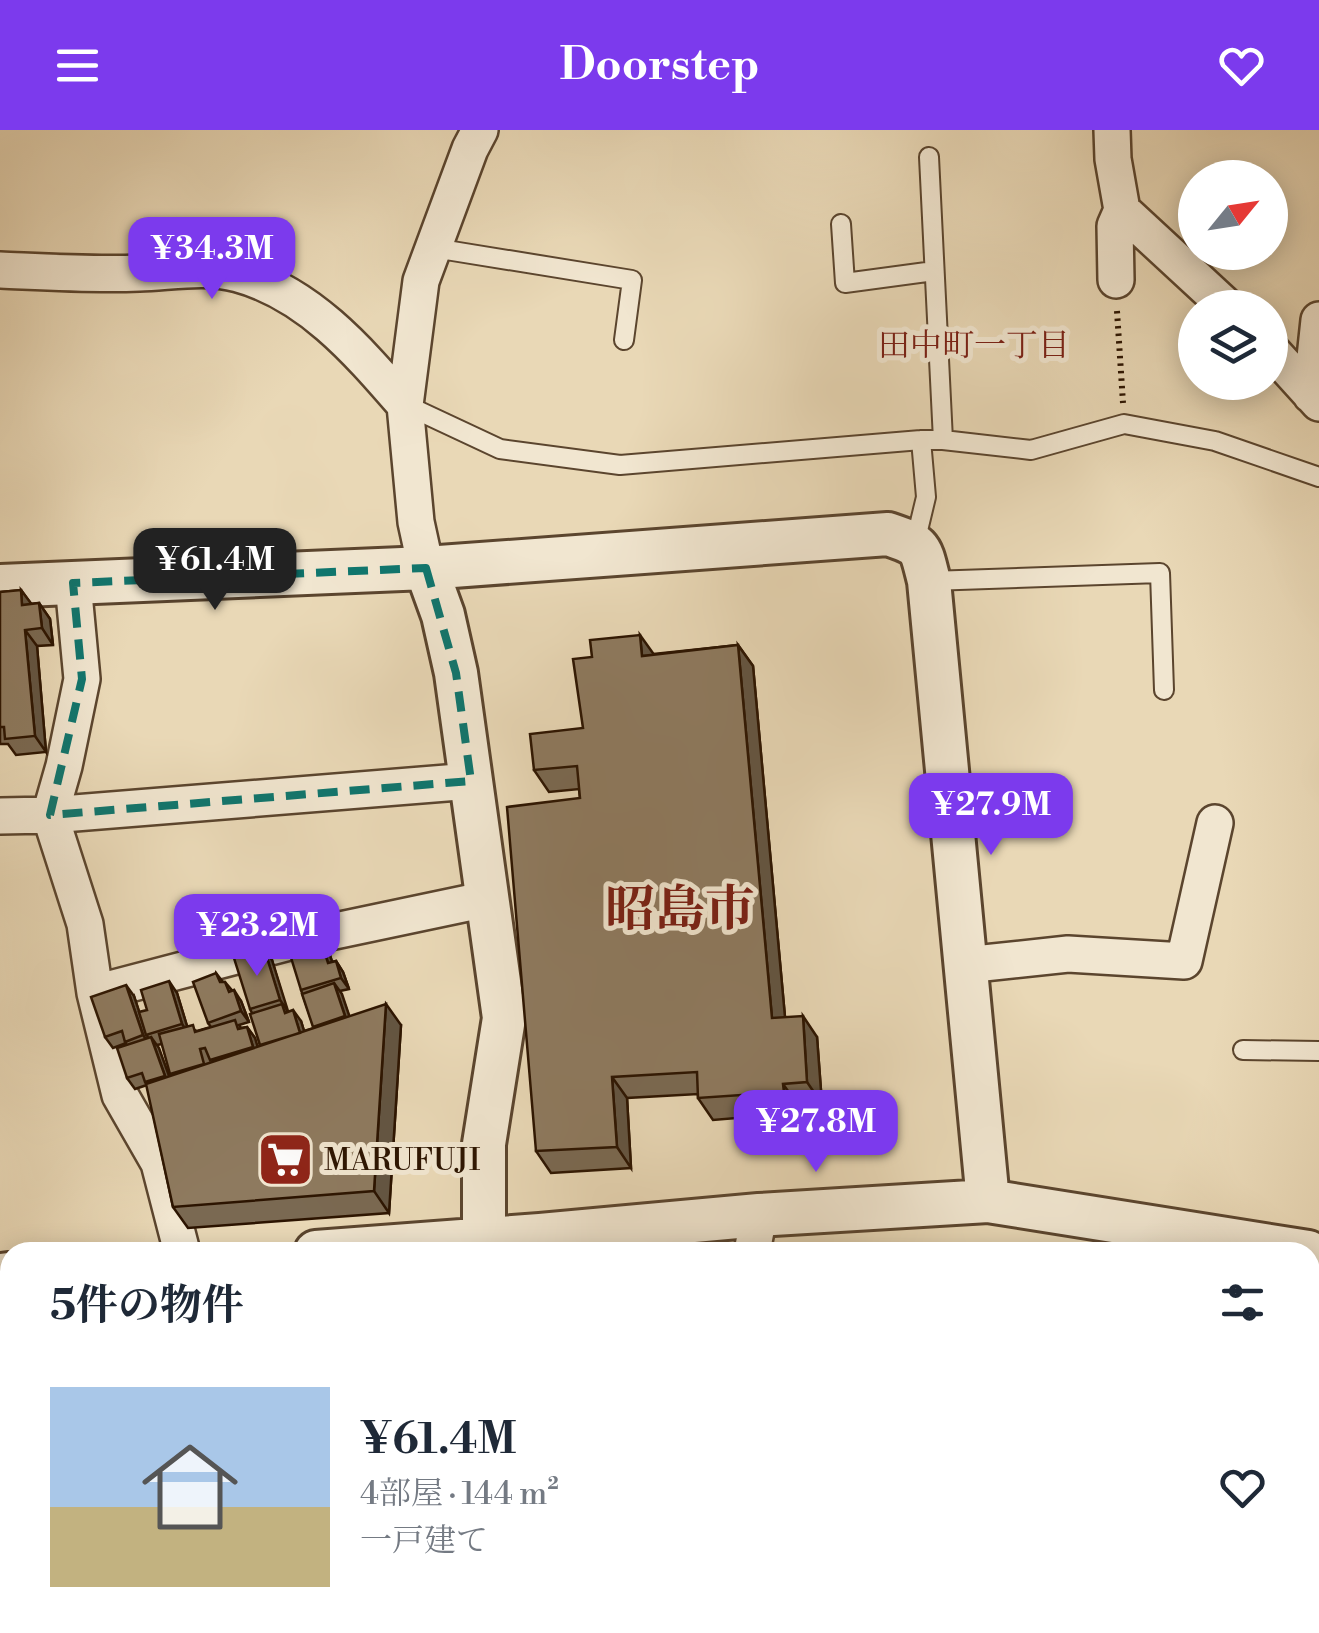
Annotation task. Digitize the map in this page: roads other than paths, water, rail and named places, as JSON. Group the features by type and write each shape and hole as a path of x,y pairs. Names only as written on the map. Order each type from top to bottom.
{"street":[{"path":"480,130 421,281 405,405 416,522 426,568 444,615 456,673 504,1018 484,1144 504,1242"},
{"path":"1112,130 1122,210 1115,226 1116,280"},
{"path":"1122,210 1209,290"},
{"path":"0,270 122,274 211,269 237,274 260,282 331,325 405,405"},
{"path":"1316,398 1319,320"},
{"path":"1288,368 1316,398"},
{"path":"0,586 426,568 888,534 922,562 988,1201"},
{"path":"73,583 82,679 50,814 85,924 95,993 120,1096 159,1163 179,1242"},
{"path":"0,816 471,782"},
{"path":"965,966 1068,954 1184,962 1215,823"},
{"path":"95,993 316,935 487,900"},
{"path":"532,1242 755,1234 988,1201 1241,1242"}],"lane":[{"path":"929,156 944,440"},
{"path":"841,224 845,283 934,271"},
{"path":"434,248 632,280 624,340"},
{"path":"405,405 500,449 620,465 920,440 1031,450 1124,424 1215,441 1319,477"},
{"path":"920,440 926,496 922,562 1160,573 1164,690"},
{"path":"1243,1050 1319,1051"}],"place":[{"name":"MARUFUJI","path":"285,1160"}],"district":[{"name":"田中町一丁目","path":"974,345"},
{"name":"昭島市","path":"680,908"}]}
